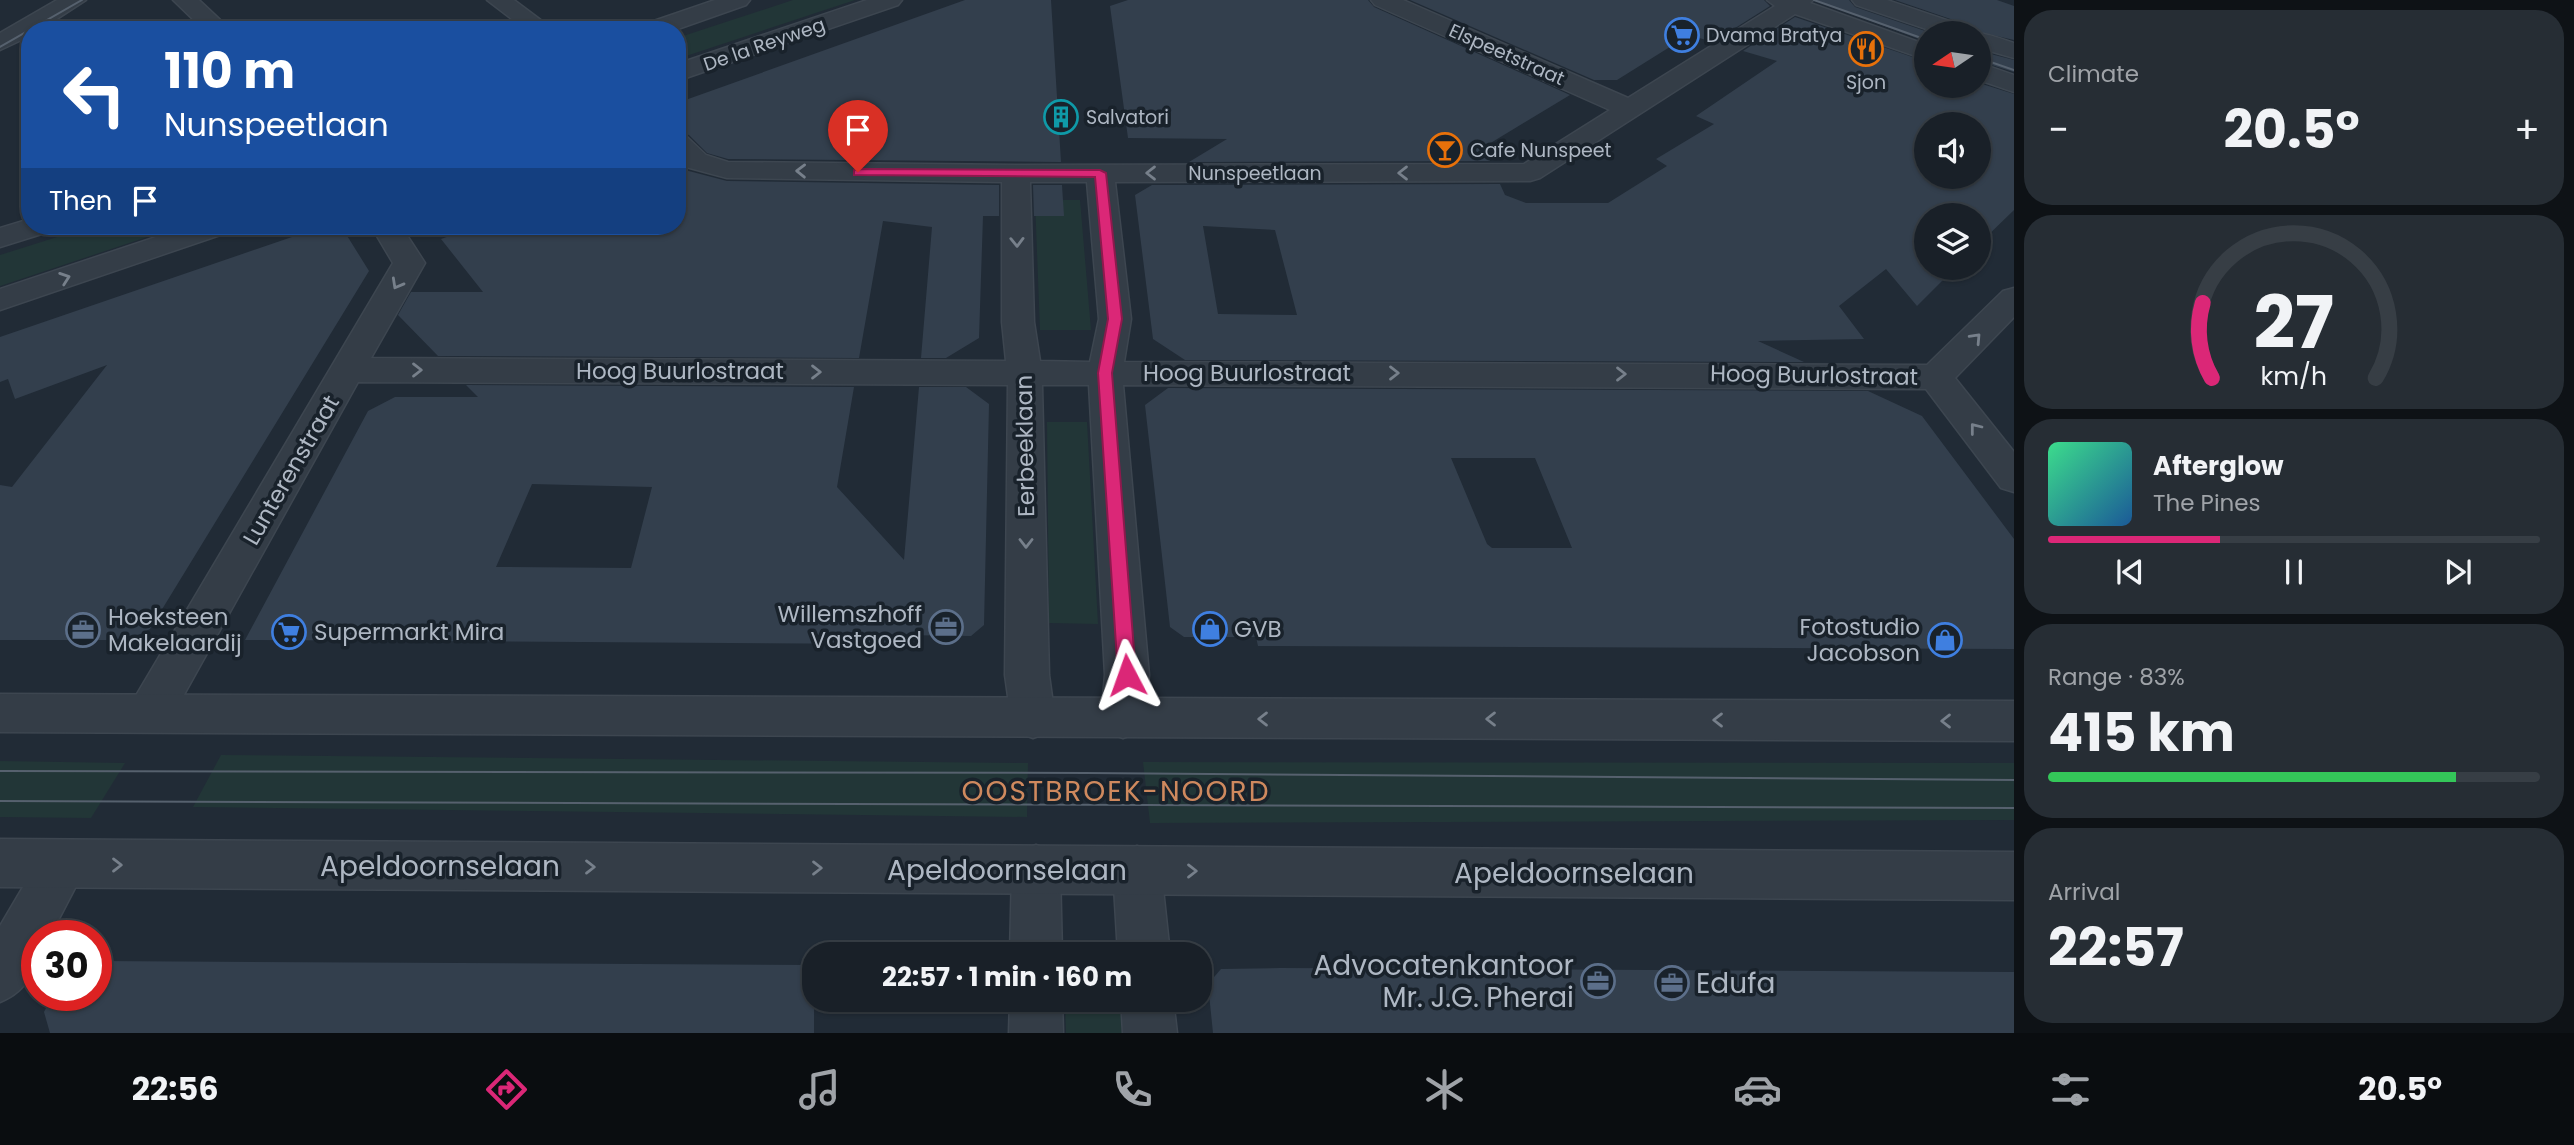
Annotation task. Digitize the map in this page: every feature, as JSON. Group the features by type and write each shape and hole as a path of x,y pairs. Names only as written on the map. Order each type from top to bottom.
{"street":[{"path":"36,21 74,0"},
{"path":"185,0 209,21"},
{"path":"499,0 529,21"},
{"path":"677,21 738,0"},
{"name":"De la Reyweg","path":"686,70 890,0"},
{"name":"Elspeetstraat","path":"1382,0 1631,109"},
{"path":"1864,0 1926,21"},
{"path":"1791,2 1914,48"},
{"name":"Nunspeetlaan","path":"686,152 696,161 727,170 1016,174 1520,173 1537,170 1791,2"},
{"path":"4,39 21,30"},
{"path":"1992,44 2014,51"},
{"path":"1992,76 2014,84"},
{"path":"1100,173 1115,319 1105,373 1127,675 1122,718"},
{"name":"Eerbeeklaan","path":"1016,174 1018,322 1026,373 1027,675 1033,718"},
{"path":"0,238 21,231"},
{"path":"0,300 191,235"},
{"name":"Lunterenstraat","path":"150,713 409,262 392,235"},
{"path":"2014,298 1936,377 2014,478"},
{"name":"Hoog Buurlostraat","path":"349,370 1936,377"},
{"path":"0,713 2014,721"},
{"name":"Apeldoornselaan","path":"0,863 2014,876"},
{"path":"0,976 63,865"},
{"path":"1036,869 1036,942"},
{"path":"1137,870 1143,942"},
{"path":"1036,1012 1036,1033"},
{"path":"1148,1012 1150,1033"}],"green space":[{"path":"793,0 855,0 686,56 686,35"},
{"path":"1035,200 1080,200 1091,330 1040,330"},
{"path":"63,235 153,235 0,286 0,255"},
{"path":"1047,422 1087,422 1098,624 1049,623"},
{"path":"221,755 1028,763 1027,817 193,807"},
{"path":"0,761 125,763 91,818 0,817"},
{"path":"1143,762 2014,763 2014,820 1150,823"},
{"path":"1065,1012 1126,1012 1127,1033 1066,1033"}],"building":[{"path":"965,0 1051,0 1061,162 728,159 707,153 686,134 686,100"},
{"path":"1128,0 1368,0 1374,7 1570,95 1484,147 1490,161 1189,162 1227,139 1128,138 1110,6"},
{"path":"1410,0 1764,0 1770,6 1713,42 1689,35 1617,80 1594,80"},
{"path":"1816,0 1849,0 1855,7 1914,27 1914,37"},
{"path":"1895,0 1997,0 2014,6 2014,40 1992,35 1992,21 1956,21"},
{"path":"1795,17 1914,58 1914,98 1992,98 1992,87 2014,94 2014,210 1991,232 1991,203 1914,203 1914,280 1943,280 1917,306 1886,269 1839,306 1864,339 1758,341 1804,362 1185,360 1153,339 1135,195 1152,185 1500,184 1505,195 1526,203 1608,203 1667,166 1656,159 1714,124 1696,116 1777,61 1743,51","holes":["1203,226 1275,230 1297,315 1218,314"]},
{"path":"1992,54 2014,60 2014,72 1992,65"},
{"path":"686,170 727,181 999,185 999,216 983,216 979,338 946,358 921,358 932,227 883,221 859,358 438,356 398,315 411,292 483,292 441,239 452,235 686,235"},
{"path":"1033,185 1062,185 1064,216 1034,216"},
{"path":"298,235 347,235 369,271 150,629 129,640 0,640 0,485 12,487 107,365 15,399 8,379 0,382 0,337"},
{"path":"466,385 854,387 837,487 904,560 919,387 966,387 989,404 984,625 971,636 899,635 898,644 245,640 368,411 395,397 478,397","holes":["532,484 652,487 631,568 496,567"]},
{"path":"1168,388 1868,391 1922,416 2014,539 2014,649 1258,646 1256,637 1184,637 1170,627 1145,405","holes":["1451,458 1535,458 1572,548 1492,548 1487,544"]},
{"path":"112,961 802,965 802,1012 814,1012 814,1033 50,1033 44,1012 112,1011"},
{"path":"1221,969 2014,972 2014,1033 1213,1033 1212,979"}],"tram line":[{"path":"45,21 82,0"},
{"path":"1814,0 1914,35"},
{"path":"0,47 21,35"},
{"path":"1992,62 2014,70"},
{"path":"0,771 1088,773 2014,780"},
{"path":"0,801 2014,808"}],"place":[{"name":"Dvama Bratya","path":"1682,35"},
{"name":"Sjon","path":"1866,49"},
{"name":"Salvatori","path":"1061,117"},
{"name":"Cafe Nunspeet","path":"1445,150"},
{"name":"Willemszhoff Vastgoed","path":"946,627"},
{"name":"GVB","path":"1210,629"},
{"name":"Hoeksteen Makelaardij","path":"83,630"},
{"name":"Supermarkt Mira","path":"289,632"},
{"name":"Fotostudio Jacobson","path":"1945,640"},
{"name":"Advocatenkantoor Mr. J.G. Pherai","path":"1598,981"},
{"name":"Edufa","path":"1672,983"}],"district":[{"name":"OOSTBROEK-NOORD","path":"1116,791"}],"route":[{"path":"858,172 1100,173 1115,319 1105,373 1127,675"}]}
